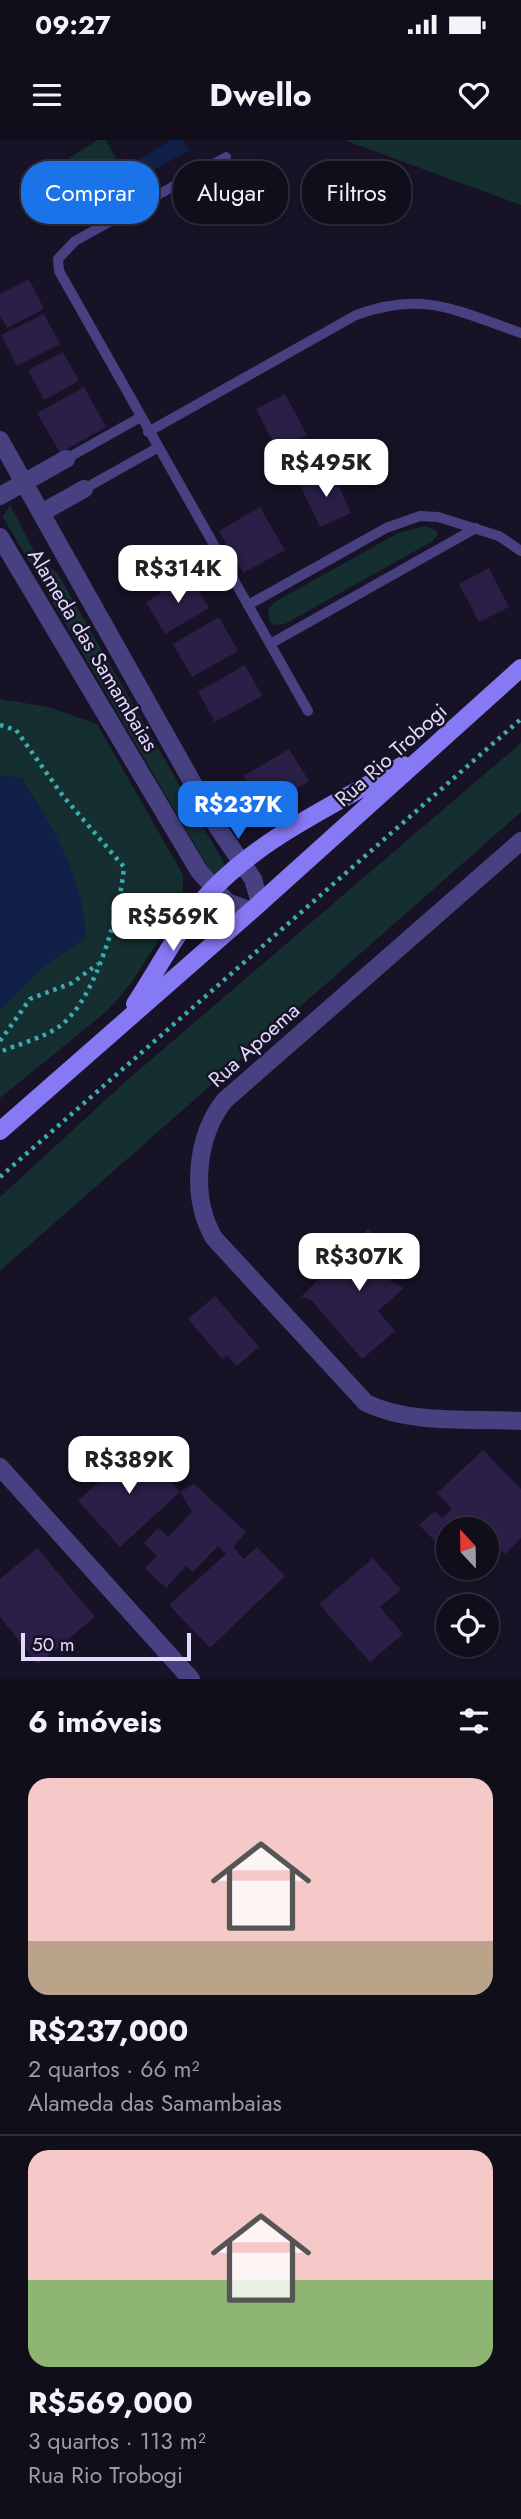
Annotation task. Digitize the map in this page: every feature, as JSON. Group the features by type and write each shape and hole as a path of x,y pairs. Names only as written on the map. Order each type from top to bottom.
{"main road":[{"name":"Rua Rio Trobogi","path":"0,1130 256,907 521,668"},
{"path":"121,1025 212,889 241,863 277,837 436,746"}],"street":[{"name":"Alameda das Samambaias","path":"0,440 157,720 257,887 256,907 227,902 199,872 6,564 0,537"},
{"path":"0,496 66,459"},
{"name":"Alameda das Samambaias","path":"41,513 84,489"},
{"name":"Rua Apoema","path":"521,841 225,1100 213,1115 205,1133 200,1189 205,1222 214,1238 366,1403 385,1412 409,1415 521,1421"},
{"path":"2,1475 191,1679"}],"lane":[{"path":"226,158 75,241 58,259 64,284 308,711"},
{"path":"148,432 356,315 381,306 409,301 435,303 521,333"},
{"path":"66,459 139,418"},
{"path":"84,489 157,448"},
{"path":"248,605 402,520 420,516 438,517 476,528 499,536 521,551"},
{"path":"270,644 476,528"}],"path":[{"path":"0,1177 521,719"},
{"path":"0,725 16,730 63,796 124,867 121,901 101,962 78,1004 60,1026 0,1052"},
{"path":"0,1041 30,999 72,983 101,962"}],"green space":[{"path":"98,140 106,140 117,161 71,161 69,158"},
{"path":"344,140 521,140 521,205 411,165 411,161 401,161"},
{"path":"10,505 36,555 58,574 223,861 225,867 215,874 209,869 3,517"},
{"path":"425,526 437,531 437,536 431,542 285,624 276,625 270,622 268,609 275,602 398,533"},
{"path":"0,699 48,707 97,724 183,875 183,903 131,983 107,1011 0,1098"},
{"path":"521,743 521,812 0,1271 0,1197 125,1082"}],"water":[{"path":"171,140 182,140 190,150 159,167 159,161 139,160"},
{"path":"0,775 22,778 56,836 79,893 86,938 41,969 0,1010"}],"building":[{"path":"29,279 44,309 7,328 0,315 0,294"},
{"path":"44,314 60,344 17,366 1,335"},
{"path":"63,352 79,381 44,400 28,370"},
{"path":"84,387 106,427 60,453 37,413"},
{"path":"285,394 307,435 278,451 256,409"},
{"path":"332,471 351,513 320,527 300,485"},
{"path":"260,507 285,550 243,573 219,531"},
{"path":"489,568 509,607 479,622 459,584"},
{"path":"190,576 209,608 165,634 146,602"},
{"path":"219,617 238,651 192,677 173,644"},
{"path":"245,665 262,696 215,722 198,692"},
{"path":"289,749 309,781 264,809 244,776"},
{"path":"368,1228 402,1261 385,1278 404,1288 378,1311 395,1331 362,1359 310,1299 301,1297"},
{"path":"215,1296 259,1347 237,1366 227,1355 222,1359 188,1319"},
{"path":"138,1446 180,1492 120,1547 78,1501"},
{"path":"483,1450 521,1489 521,1538 505,1554 499,1548 499,1517 443,1517 452,1509 437,1493"},
{"path":"194,1484 246,1532 233,1547 244,1559 257,1547 285,1576 210,1648 169,1605 226,1554 218,1546 193,1572 186,1566 166,1588 145,1568 157,1556 144,1543 158,1528 168,1537 192,1512 180,1492"},
{"path":"435,1511 441,1517 436,1517 436,1542 419,1525"},
{"path":"37,1548 95,1617 38,1664 0,1617 0,1579"},
{"path":"373,1558 401,1590 380,1607 403,1634 370,1662 319,1604"}]}
